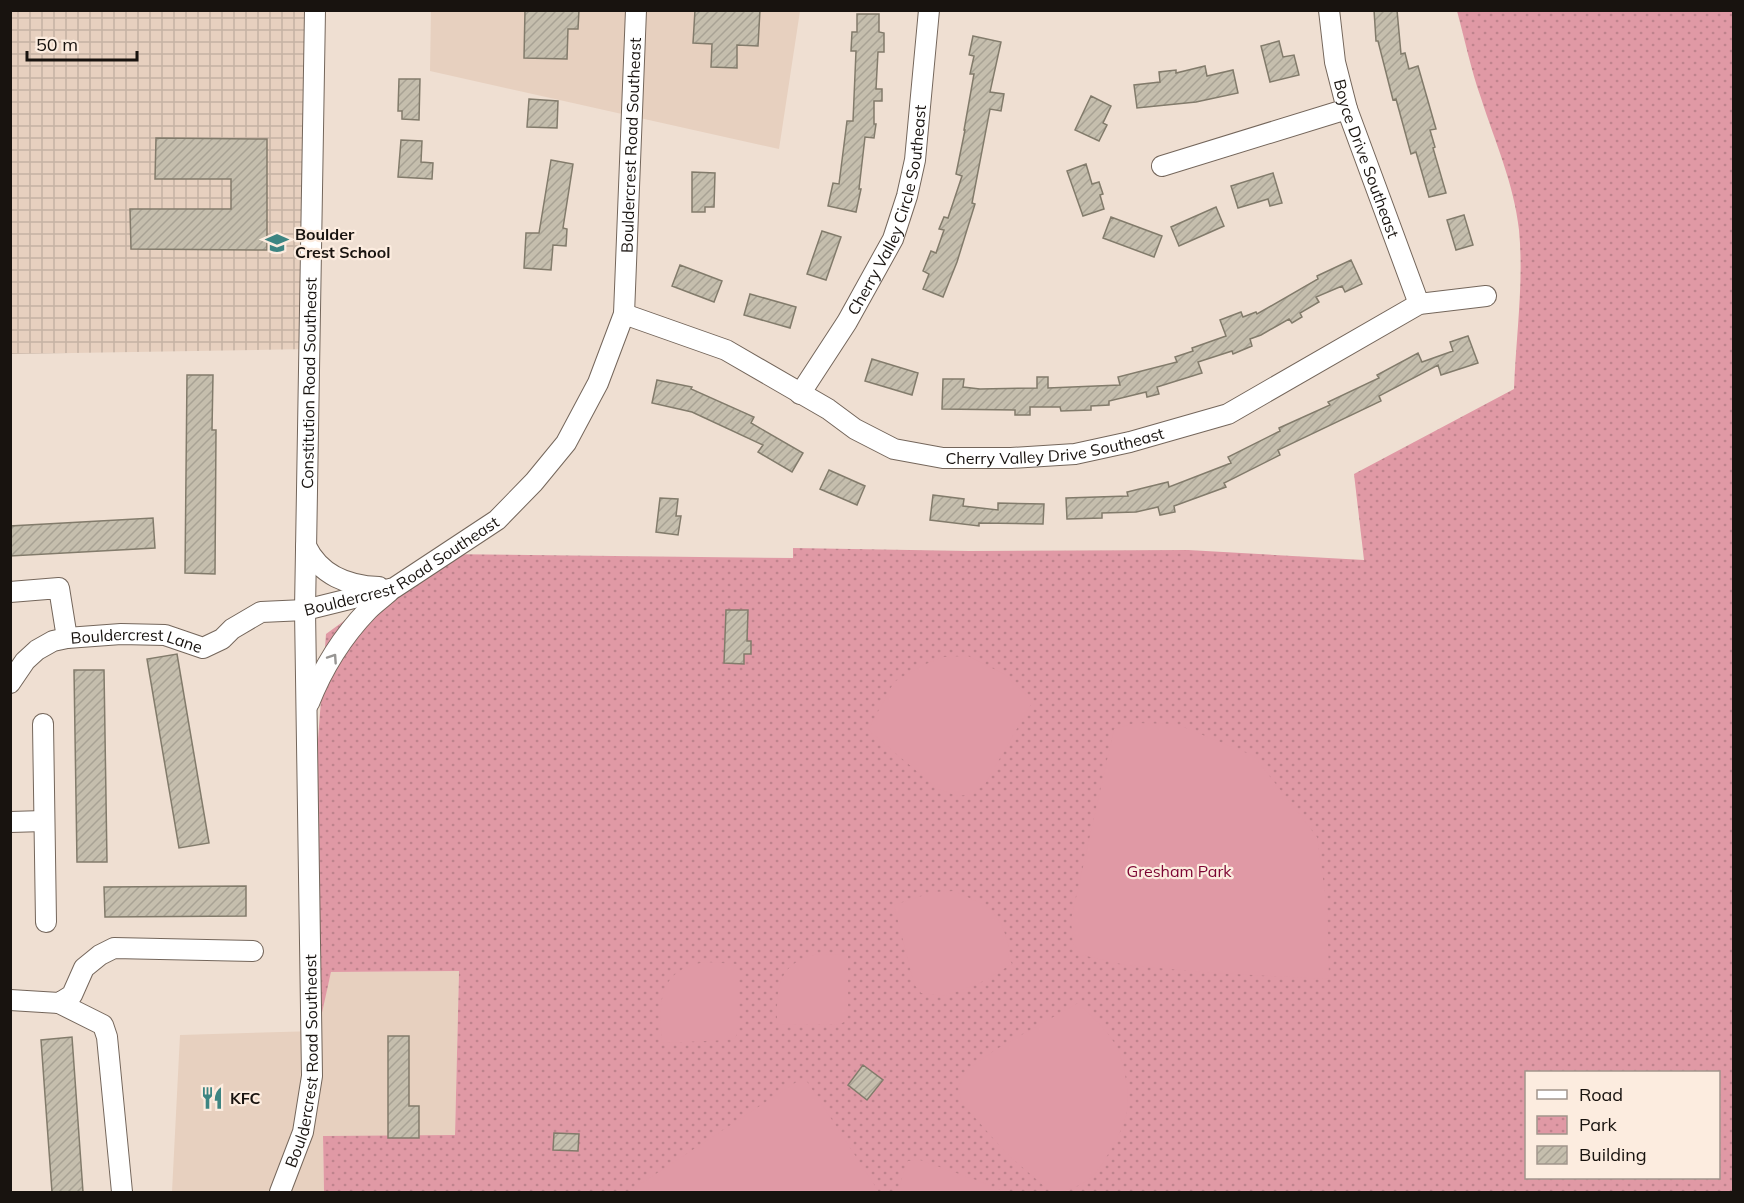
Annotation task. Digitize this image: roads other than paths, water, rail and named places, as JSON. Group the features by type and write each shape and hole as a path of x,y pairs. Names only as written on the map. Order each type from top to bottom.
{"street":[{"name":"Constitution Road Southeast","path":"305,610 315,10"},
{"name":"Bouldercrest Road Southeast","path":"280,1192 303,1131 312,1076 305,610 394,588 497,520 534,482 566,443 598,383 624,314 636,10"},
{"name":"Cherry Valley Circle Southeast","path":"800,394 847,322 892,239 907,196 915,160 929,10"},
{"name":"Boyce Drive Southeast","path":"1329,10 1335,62 1347,109 1419,304"},
{"path":"1162,166 1347,109"},
{"name":"Cherry Valley Drive Southeast","path":"624,314 726,350 828,409 855,429 894,449 943,458 1011,458 1075,454 1130,442 1228,414 1419,304 1486,296"},
{"path":"306,546 312,558 326,571 345,582 362,586 394,588"},
{"path":"10,592 60,588 67,638"},
{"path":"306,709 328,664 353,628 368,610 394,588"},
{"name":"Bouldercrest Lane","path":"10,682 25,661 37,650 53,641 121,634 165,635 203,648 222,639 243,622 261,612 305,610"},
{"path":"43,724 46,922"},
{"path":"10,822 44,821"},
{"path":"59,1003 72,995 84,968 100,955 114,948 254,951"},
{"path":"10,1000 59,1003 103,1025 107,1037 122,1192"}],"place":[{"name":"Boulder Crest School","path":"277,243"},
{"name":"KFC","path":"212,1098"}],"park label":[{"name":"Gresham Park","path":"1179,871"}]}
